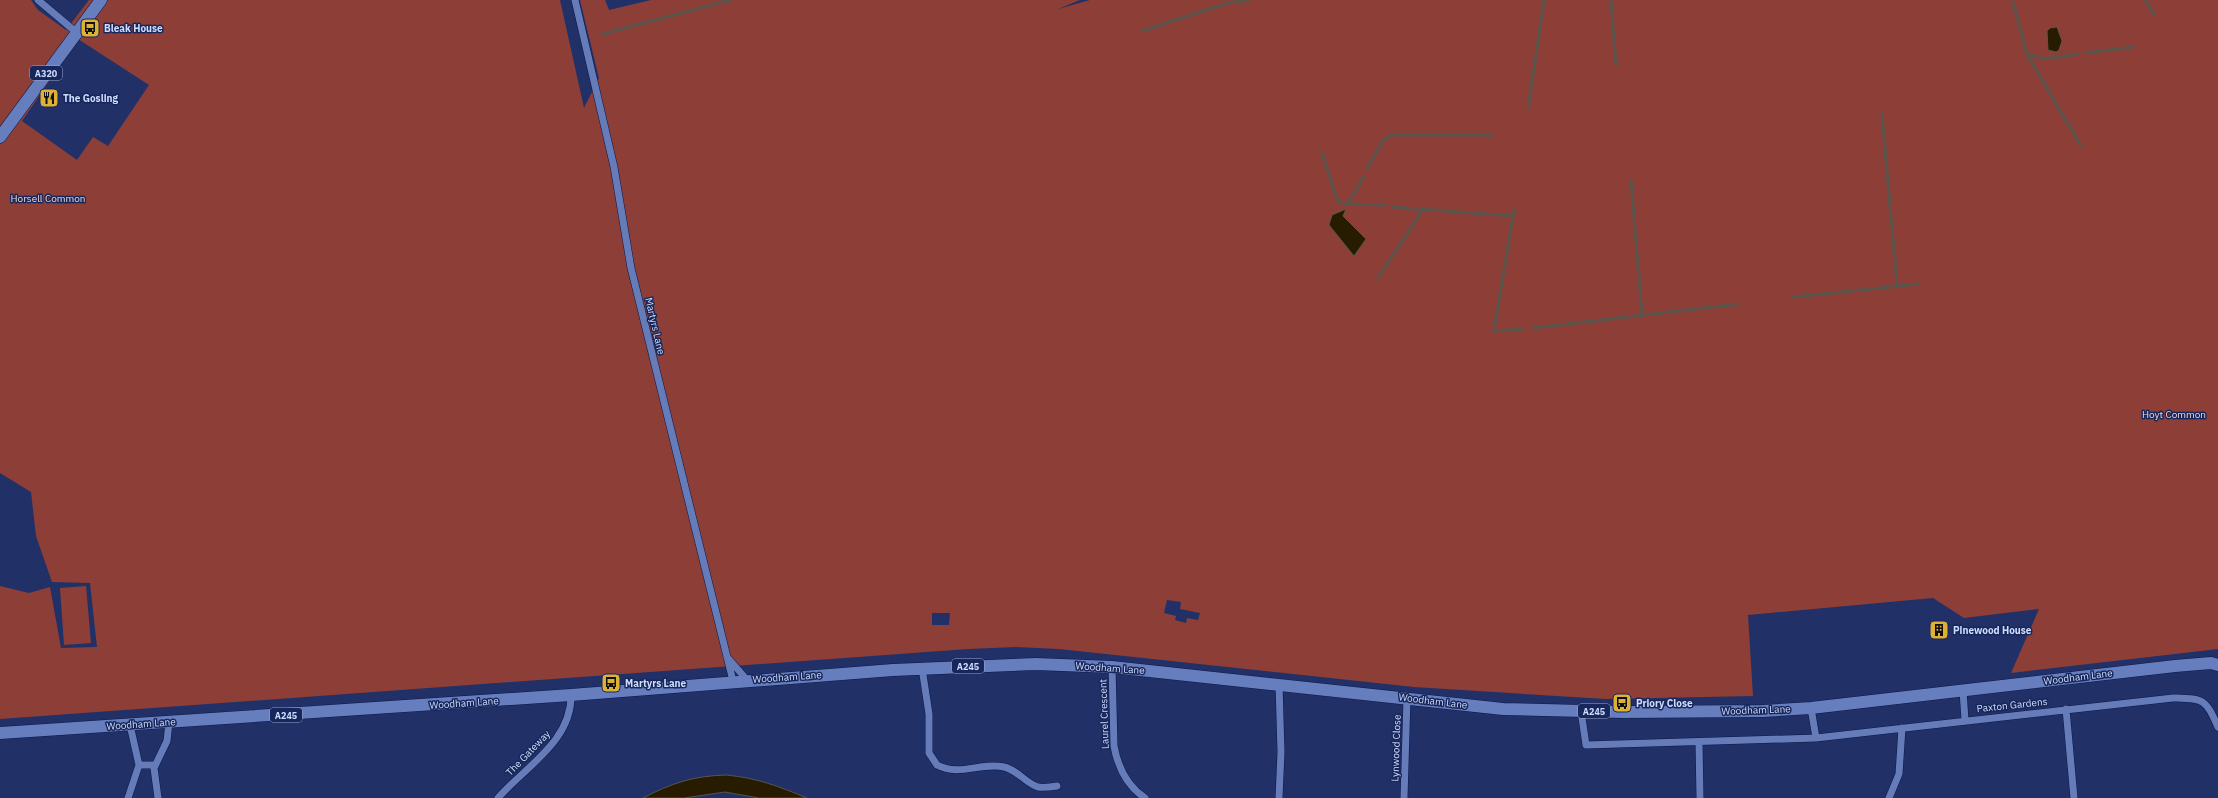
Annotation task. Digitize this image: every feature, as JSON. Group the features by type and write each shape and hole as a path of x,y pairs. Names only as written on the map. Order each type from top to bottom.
{"main road":[{"name":"A320","path":"0,137 101,0"},
{"name":"Woodham Lane","path":"0,733 571,696 733,681 922,668 1036,664 1112,667 1503,709 1581,711 1763,711 1811,708 2175,666 2211,663 2218,665"}],"street":[{"path":"38,0 76,32"},
{"name":"Martyrs Lane","path":"575,0 614,168 631,268 725,654 733,681"},
{"name":"Martyrs Lane","path":"725,654 747,680"},
{"name":"Laurel Crescent","path":"1112,667 1114,746 1116,759 1127,780 1146,798"},
{"path":"922,668 929,714 929,753 937,765 954,771 992,766 1005,767 1017,772 1033,785 1040,788 1057,786"},
{"path":"1279,684 1281,752 1279,798"},
{"name":"Paxton Gardens","path":"1963,691 1965,720 2172,698 2198,699 2208,705 2218,727"},
{"name":"The Gateway","path":"498,798 550,747 562,732 570,713 571,696"},
{"name":"Lynwood Close","path":"1404,798 1407,698"},
{"path":"1811,708 1816,738"},
{"path":"2066,709 2074,798"},
{"path":"1581,711 1586,745 1816,738 1965,720"},
{"path":"158,798 154,765 167,742 169,722"},
{"path":"128,798 139,765 130,725"},
{"path":"1889,798 1899,774 1902,728"},
{"path":"1699,742 1700,798"},
{"path":"139,765 154,765"}],"green space":[{"path":"0,0 31,0 38,10 66,30 89,0 560,0 584,108 599,78 580,0 605,0 609,10 651,0 1080,0 1058,9 1090,0 2218,0 2218,649 2011,673 2039,609 1964,618 1933,598 1748,615 1753,696 1606,699 1414,687 1059,649 1015,647 968,649 0,719 0,586 29,593 50,587 61,648 97,647 90,583 52,582 36,536 31,492 0,473","holes":["78,39 149,85 108,146 93,137 77,160 22,121","1167,600 1181,602 1180,609 1200,613 1198,620 1187,618 1186,623 1175,620 1176,616 1164,613","932,613 950,613 949,625 932,625"]},
{"path":"86,586 91,643 64,645 60,588"}],"shaded area":[{"path":"2057,27 2062,41 2059,50 2056,52 2048,50 2047,31 2050,28"},
{"path":"1346,209 1343,216 1366,239 1354,256 1329,225 1332,215"},
{"path":"726,775 748,778 767,783 807,798 759,798 725,792 684,798 643,798 683,781"}],"waterway":[{"path":"602,34 731,0"},
{"path":"1142,31 1228,3 1249,0"},
{"path":"1528,108 1544,0"},
{"path":"1611,0 1616,65"},
{"path":"2145,0 2154,14"},
{"path":"2013,2 2027,54 2081,146"},
{"path":"2085,53 2133,47"},
{"path":"2027,54 2045,59 2078,54"},
{"path":"1882,114 1897,285"},
{"path":"1367,168 1384,139 1391,135 1493,135"},
{"path":"1322,153 1338,202 1348,204 1386,205"},
{"path":"1348,204 1364,176"},
{"path":"1631,180 1642,315"},
{"path":"1393,207 1512,216"},
{"path":"1378,278 1424,208"},
{"path":"1494,330 1514,210"},
{"path":"1793,297 1918,284"},
{"path":"1533,328 1738,304"},
{"path":"1494,331 1523,329"}],"place":[{"name":"Bleak House","path":"90,28"},
{"name":"The Gosling","path":"49,98"},
{"name":"Pinewood House","path":"1939,630"},
{"name":"Martyrs Lane","path":"611,683"},
{"name":"Priory Close","path":"1622,703"}],"park label":[{"name":"Horsell Common","path":"48,198"},
{"name":"Hoyt Common","path":"2174,414"}]}
